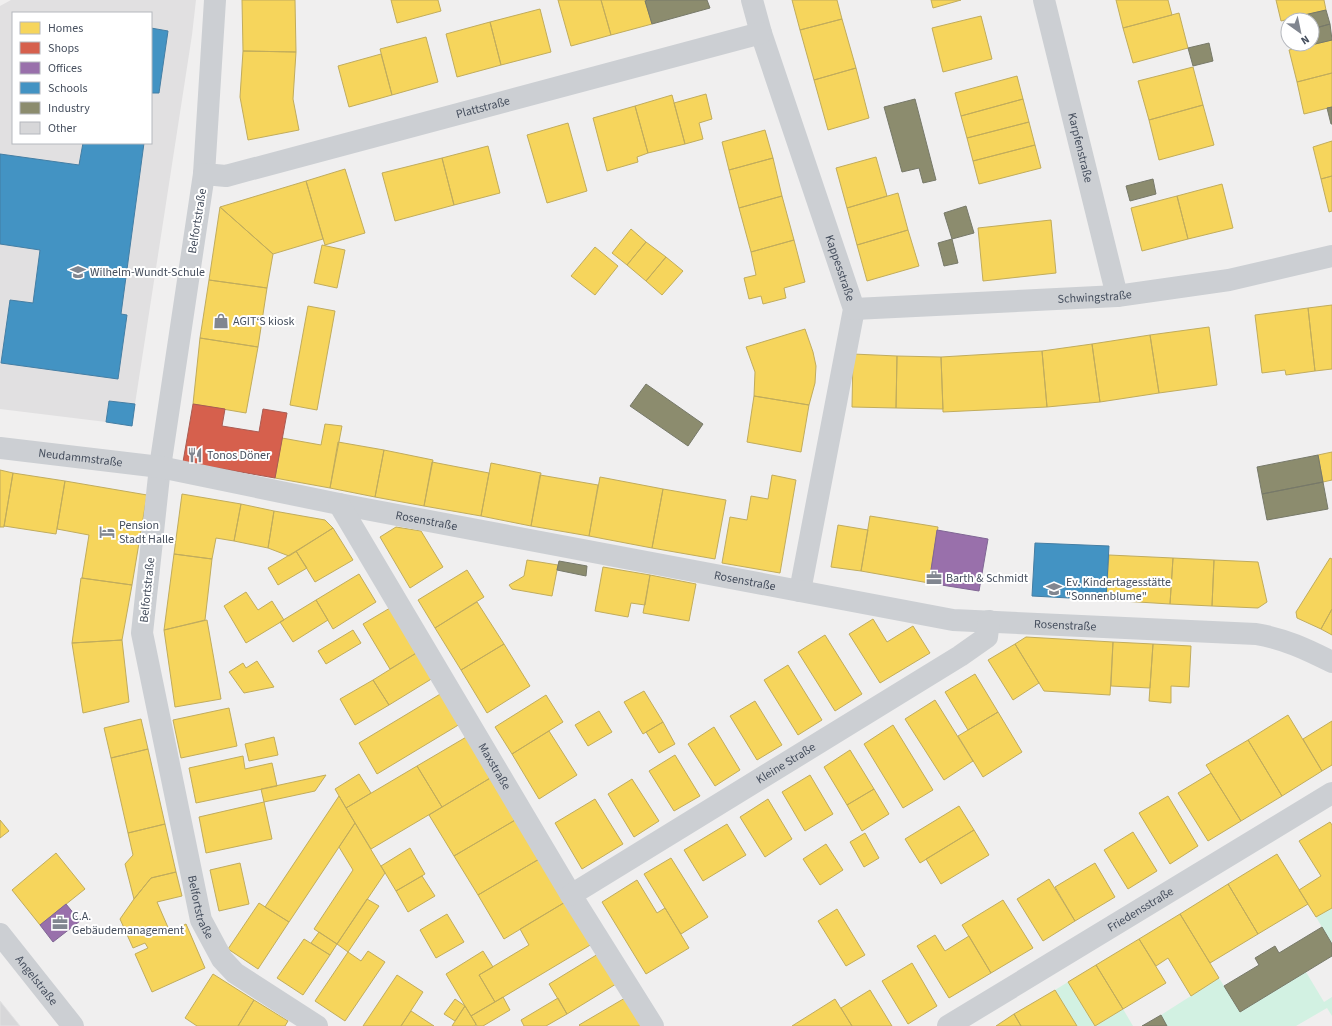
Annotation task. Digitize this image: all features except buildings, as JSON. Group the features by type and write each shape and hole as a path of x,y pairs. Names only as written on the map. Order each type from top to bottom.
{"street":[{"name":"Belfortstraße","path":"215,0 204,174 160,467 142,633 201,920 222,959 235,973 317,1026"},
{"name":"Kappesstraße","path":"752,0 761,33 854,309 800,591"},
{"name":"Karpfenstraße","path":"1044,0 1117,296"},
{"name":"Plattstraße","path":"204,174 226,176 761,33"},
{"name":"Schwingstraße","path":"854,309 1117,296 1229,280 1332,256"},
{"name":"Neudammstraße","path":"0,448 160,467"},
{"name":"Rosenstraße","path":"160,467 339,504 953,620 1256,634 1275,637 1297,645 1332,662"},
{"name":"Maxstraße","path":"339,504 571,895 653,1026"},
{"name":"Kleine Straße","path":"571,895 960,656 986,637 989,621"},
{"name":"Friedensstraße","path":"948,1026 1332,793"},
{"name":"Angelstraße","path":"0,934 73,1026"}],"shaded area":[{"name":"Wilhelm-Wundt-Schule","path":"11,0 196,0 192,35 135,404 110,401 106,422 0,409 0,6"}],"green space":[{"path":"1332,908 1332,944 1316,917"},
{"path":"1306,972 1324,1002 1332,997 1332,1016 1327,1008 1296,1026 1167,1026 1161,1015 1219,978 1240,1012"},
{"path":"1068,982 1095,1026 1077,1026 1055,990"},
{"path":"1123,1009 1133,1026 1095,1026"}],"place":[{"name":"Wilhelm-Wundt-Schule","path":"78,272"},
{"name":"AGIT‘S kiosk","path":"221,321"},
{"name":"Tonos Döner","path":"195,455"},
{"name":"Pension Stadt Halle","path":"107,532"},
{"name":"Barth & Schmidt","path":"934,578"},
{"name":"Ev. Kindertagesstätte \"Sonnenblume\"","path":"1054,589"},
{"name":"C.A. Gebäudemanagement","path":"60,923"}]}
